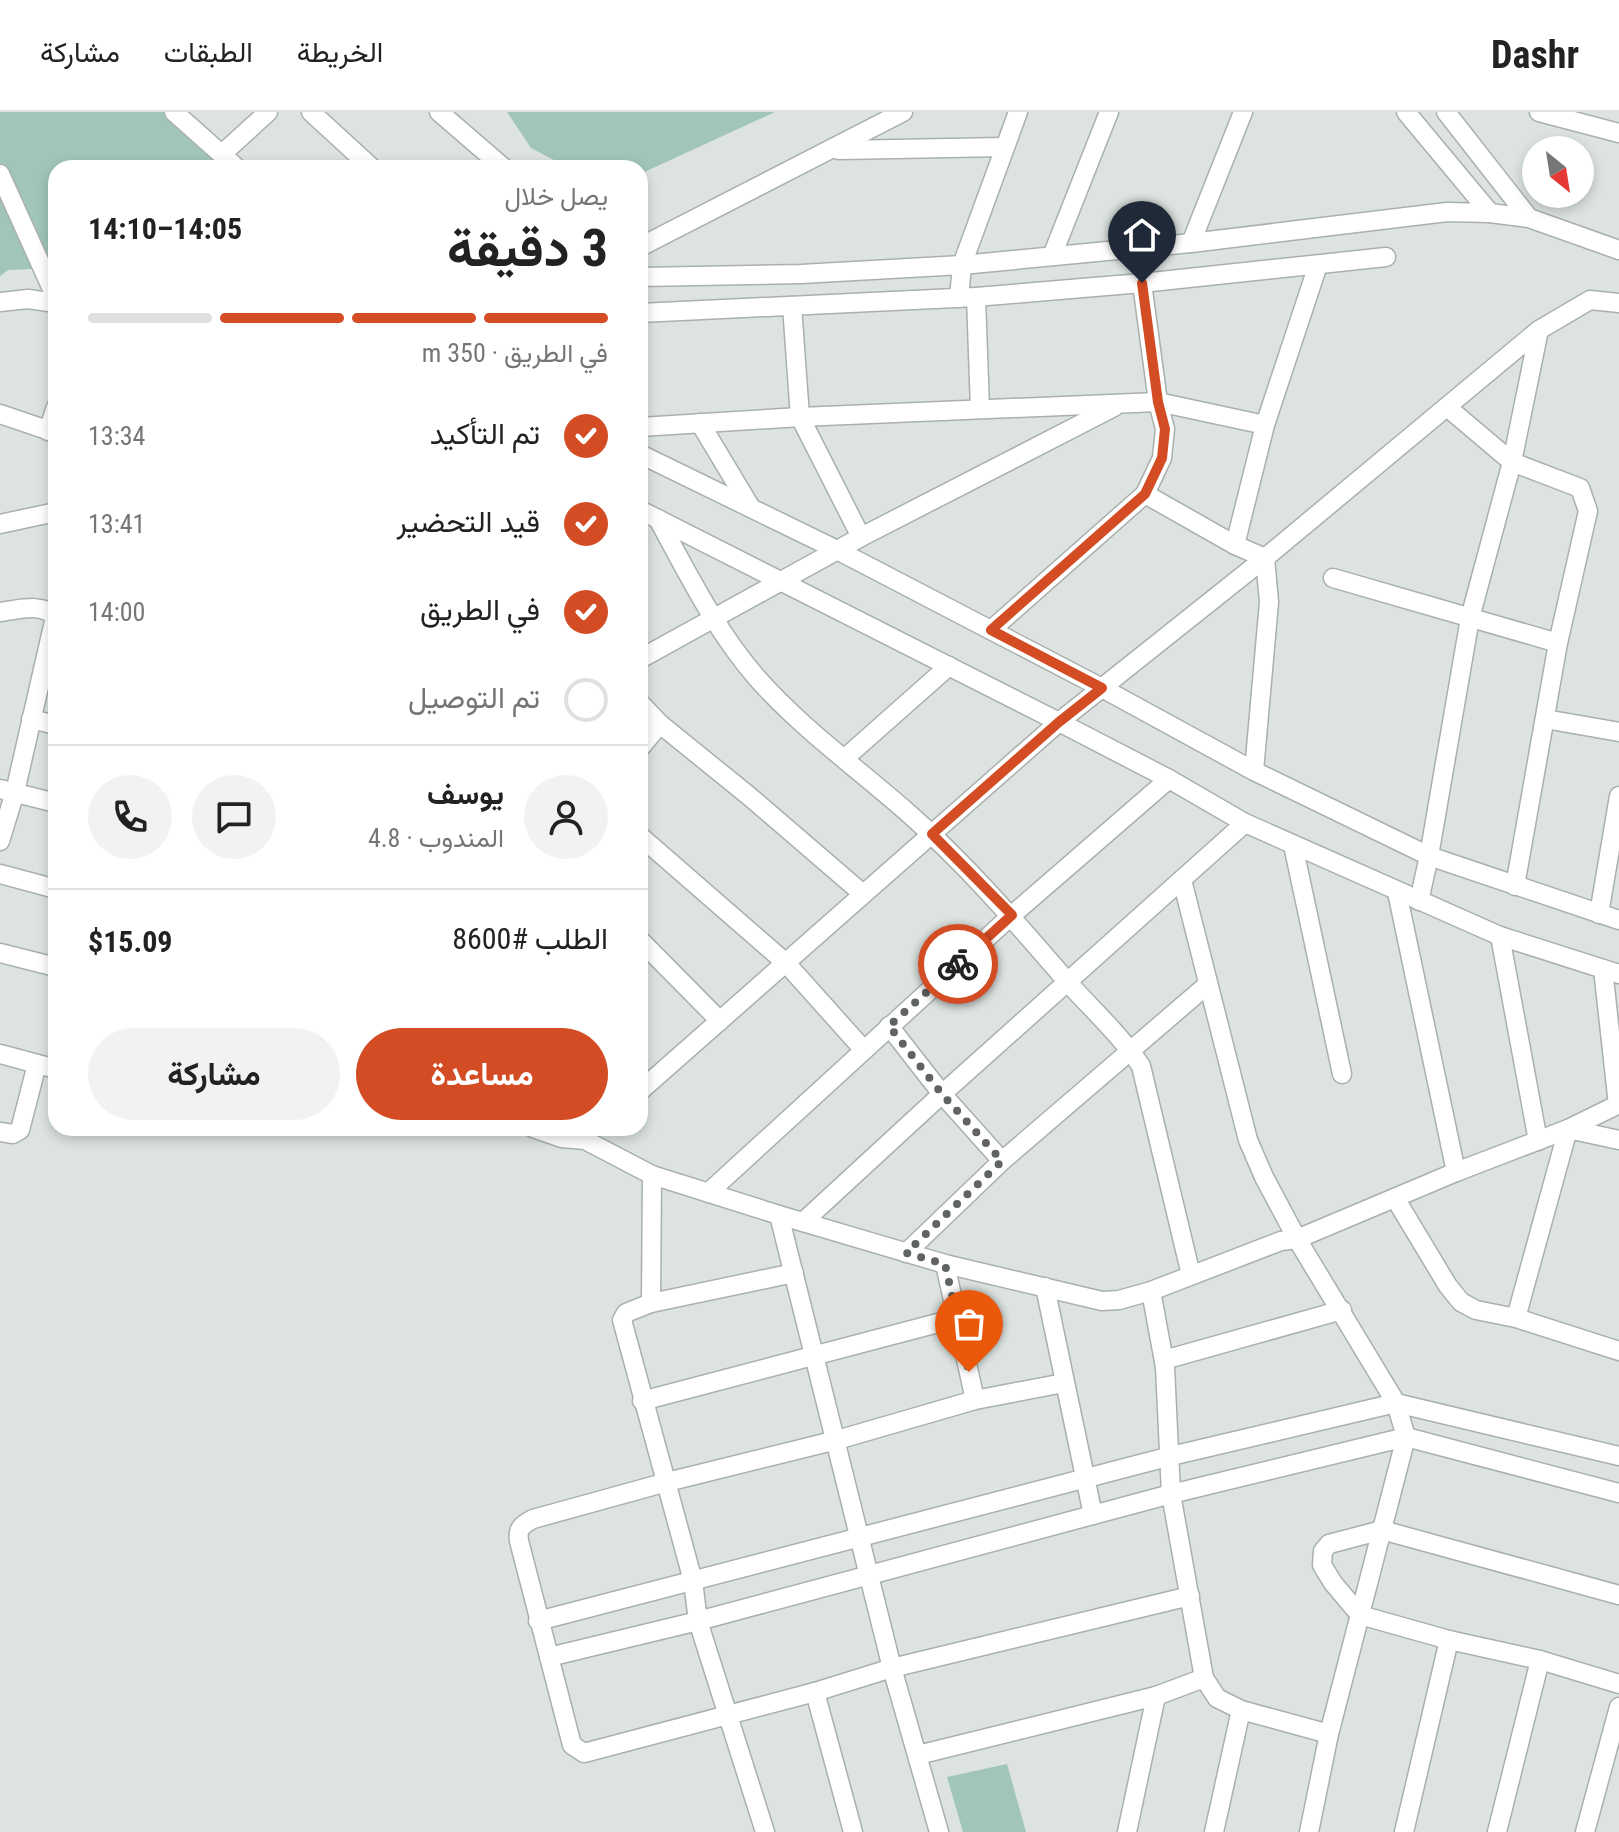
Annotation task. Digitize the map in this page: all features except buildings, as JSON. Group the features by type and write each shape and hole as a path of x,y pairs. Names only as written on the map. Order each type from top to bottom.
{"street":[{"path":"174,112 228,160"},
{"path":"222,154 268,112"},
{"path":"311,112 363,160"},
{"path":"439,112 495,160"},
{"path":"648,243 903,112"},
{"path":"980,409 962,265 1018,112"},
{"path":"1052,256 1109,112"},
{"path":"1191,243 1243,112"},
{"path":"1406,112 1490,213"},
{"path":"1446,112 1529,218"},
{"path":"1539,112 1569,116 1619,133"},
{"path":"833,150 1004,147"},
{"path":"0,174 48,283"},
{"path":"648,277 801,274 962,265 1191,243 1447,212 1529,218 1619,250"},
{"path":"648,313 968,297 1142,283 1386,257"},
{"path":"1235,545 1265,425 1318,265"},
{"path":"991,630 1145,494 1164,449 1165,429 1158,402 1142,283"},
{"path":"0,302 48,300"},
{"path":"648,1084 1059,722 1265,558 1539,330 1590,300 1619,303"},
{"path":"792,306 800,417 861,537"},
{"path":"1419,901 1470,618 1512,462 1539,330"},
{"path":"648,426 1158,402 1265,425"},
{"path":"648,655 861,537 1121,403"},
{"path":"1447,407 1512,462 1580,488 1588,511 1558,643 1515,886"},
{"path":"0,414 48,431"},
{"path":"700,423 751,508"},
{"path":"648,458 837,550 1254,771 1429,856 1619,920"},
{"path":"1145,494 1235,545 1265,558"},
{"path":"0,524 48,514"},
{"path":"594,1136 652,1175 945,1264 1102,1301 1119,1300 1151,1291 1281,1241 1297,1239 1568,1129 1619,1105 1611,972 1500,936 1245,823 1169,779 1059,722 648,514"},
{"path":"658,519 713,619 760,682 790,712 932,834 1012,915 1067,982 1130,1049 1141,1066 1191,1275"},
{"path":"1254,771 1269,602 1265,558"},
{"path":"1333,578 1558,643"},
{"path":"1,608 48,610"},
{"path":"0,841 7,791 48,656"},
{"path":"845,758 949,666"},
{"path":"648,711 863,894"},
{"path":"31,719 48,723"},
{"path":"1545,719 1619,732"},
{"path":"648,738 660,724"},
{"path":"708,1193 1012,915 1169,779"},
{"path":"7,791 48,801"},
{"path":"1599,914 1619,796"},
{"path":"803,1222 1245,823"},
{"path":"648,843 786,963 863,1049"},
{"path":"1293,845 1342,1074"},
{"path":"0,874 48,887"},
{"path":"1182,880 1248,1140 1297,1239 1396,1403 1406,1437 1329,1734 1309,1832"},
{"path":"1397,892 1456,1172"},
{"path":"1500,936 1538,1141"},
{"path":"648,948 720,1021"},
{"path":"0,953 48,965"},
{"path":"906,1253 1002,1161 1207,985"},
{"path":"889,1026 942,1094 1002,1161"},
{"path":"0,1054 48,1067"},
{"path":"0,1132 13,1134 20,1130 37,1064"},
{"path":"1568,1129 1619,1140"},
{"path":"1516,1318 1568,1129"},
{"path":"556,1136 576,1136"},
{"path":"651,1303 652,1175"},
{"path":"1395,1198 1448,1286 1461,1302 1476,1310 1516,1318 1619,1351"},
{"path":"779,1215 892,1668 939,1832"},
{"path":"945,1264 975,1400"},
{"path":"765,1832 698,1621 693,1581 622,1320 626,1313 651,1303 794,1273"},
{"path":"1045,1287 1093,1515"},
{"path":"1151,1291 1164,1360 1171,1494 1204,1678 1217,1698 1241,1710 1329,1734"},
{"path":"1164,1360 1342,1310"},
{"path":"642,1401 957,1318"},
{"path":"1064,1383 975,1400 837,1440 667,1482 533,1519 522,1525 518,1533 519,1541 572,1745 584,1753 815,1692 892,1668 1190,1596"},
{"path":"538,1621 1171,1456 1396,1403 1619,1456"},
{"path":"549,1657 698,1621 1171,1494 1406,1437 1619,1493"},
{"path":"1619,1595 1382,1530 1329,1544 1323,1551 1322,1565 1360,1615 1449,1640 1540,1660 1619,1684"},
{"path":"1404,1832 1449,1640"},
{"path":"1497,1832 1540,1660"},
{"path":"918,1755 1156,1696 1204,1678"},
{"path":"815,1692 853,1832"},
{"path":"1127,1832 1156,1696"},
{"path":"1585,1832 1619,1707"},
{"path":"1214,1832 1241,1710"}],"green space":[{"path":"0,112 184,112 230,160 48,160 48,268 8,270 0,276"},
{"path":"507,112 775,112 648,170 648,160 554,160 531,148"},
{"path":"1007,1764 1026,1832 963,1832 947,1777"}],"way so far":[{"path":"958,964 889,1026 942,1094 1002,1161 906,1253 945,1264 969,1372"}],"route":[{"path":"958,964 1012,915 932,834 1102,688 991,630 1145,494 1162,458 1165,429 1158,402 1142,283"}]}
